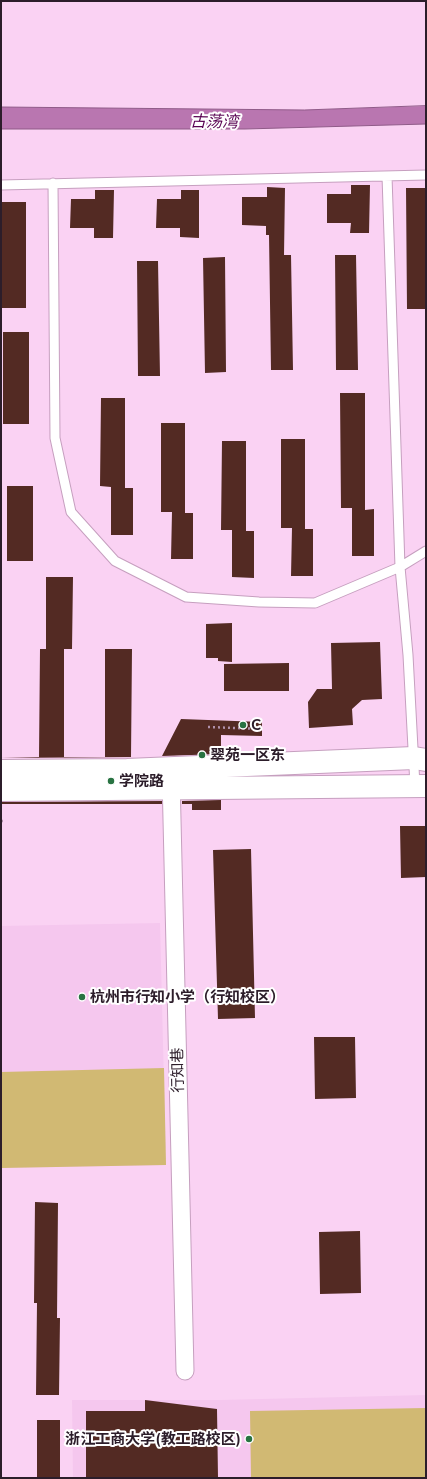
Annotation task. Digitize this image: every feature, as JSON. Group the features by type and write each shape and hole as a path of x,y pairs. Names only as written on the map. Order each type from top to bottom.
{"main road":[{"path":"1,790 171,779 420,759"},
{"path":"1,772 127,770 171,779 421,786"}],"street":[{"name":"行知巷","path":"171,779 185,1371"}],"lane":[{"path":"1,185 426,175"},
{"path":"387,176 400,567 420,759 421,786"},
{"path":"53,184 55,438 71,512 115,561 186,597 259,602 315,603 400,567 426,551"}],"path":[{"path":"208,727 262,728"}],"shaded area":[{"name":"杭州市行知小学（行知校区）","path":"160,923 166,1165 1,1168 1,926"},
{"path":"164,1068 166,1165 1,1168 1,1072"},
{"name":"浙江工商大学(教工路校区)","path":"426,1395 426,1478 73,1478 72,1400 221,1400"},
{"path":"426,1408 426,1478 251,1478 250,1411"}],"water":[{"name":"古荡湾","path":"426,106 426,124 245,129 1,129 1,107 304,110"}],"building":[{"path":"351,185 370,185 369,233 350,233 351,223 327,223 327,194 351,194"},
{"path":"267,187 285,188 284,255 291,255 293,370 271,370 269,235 266,235 266,226 242,225 242,197 267,197"},
{"path":"406,188 426,188 426,309 407,309"},
{"path":"95,190 114,190 113,238 94,238 94,228 70,228 71,199 95,199"},
{"path":"181,190 199,190 199,238 180,237 180,228 156,228 157,199 181,199"},
{"path":"1,202 26,202 26,308 1,308"},
{"path":"335,255 356,255 358,370 336,370"},
{"path":"225,257 226,372 205,373 203,258"},
{"path":"137,261 158,261 160,376 138,376"},
{"path":"3,332 29,332 29,424 3,424"},
{"path":"340,393 365,393 365,510 374,509 374,556 352,556 352,508 341,508"},
{"path":"101,398 125,398 125,488 133,488 133,535 111,535 111,487 100,486"},
{"path":"161,423 185,423 185,513 193,513 193,559 171,559 172,512 161,512"},
{"path":"281,439 305,439 305,529 313,529 313,576 291,576 292,528 281,528"},
{"path":"222,441 246,441 246,531 254,531 254,578 232,577 232,530 221,530"},
{"path":"7,486 33,486 33,561 7,561"},
{"path":"46,577 73,577 72,649 64,649 64,757 105,757 105,649 132,649 131,757 137,757 1,758 39,757 40,649 46,649"},
{"path":"232,623 232,662 218,661 218,658 206,658 206,624"},
{"path":"380,642 382,699 362,700 352,709 353,725 309,728 308,702 317,689 332,689 331,643"},
{"path":"289,663 289,691 224,691 224,664"},
{"path":"181,719 262,722 262,736 221,735 221,754 162,756"},
{"path":"221,800 221,810 192,810 192,804 182,804 182,801"},
{"path":"162,801 162,804 1,804 1,802"},
{"path":"400,826 426,826 426,877 401,878"},
{"path":"251,849 255,1018 218,1019 213,850"},
{"path":"314,1037 355,1037 356,1098 315,1099"},
{"path":"35,1202 58,1203 57,1318 60,1318 59,1395 36,1395 37,1303 34,1303"},
{"path":"360,1231 361,1293 320,1294 319,1232"},
{"path":"145,1400 217,1409 218,1478 86,1478 86,1411 145,1411"},
{"path":"37,1420 60,1420 60,1478 37,1478"}],"place":[{"name":"C","path":"243,725"},
{"name":"翠苑一区东","path":"202,755"},
{"name":"学院路","path":"111,781"},
{"name":"杭州市行知小学（行知校区）","path":"82,997"},
{"name":"浙江工商大学(教工路校区)","path":"249,1439"}]}
